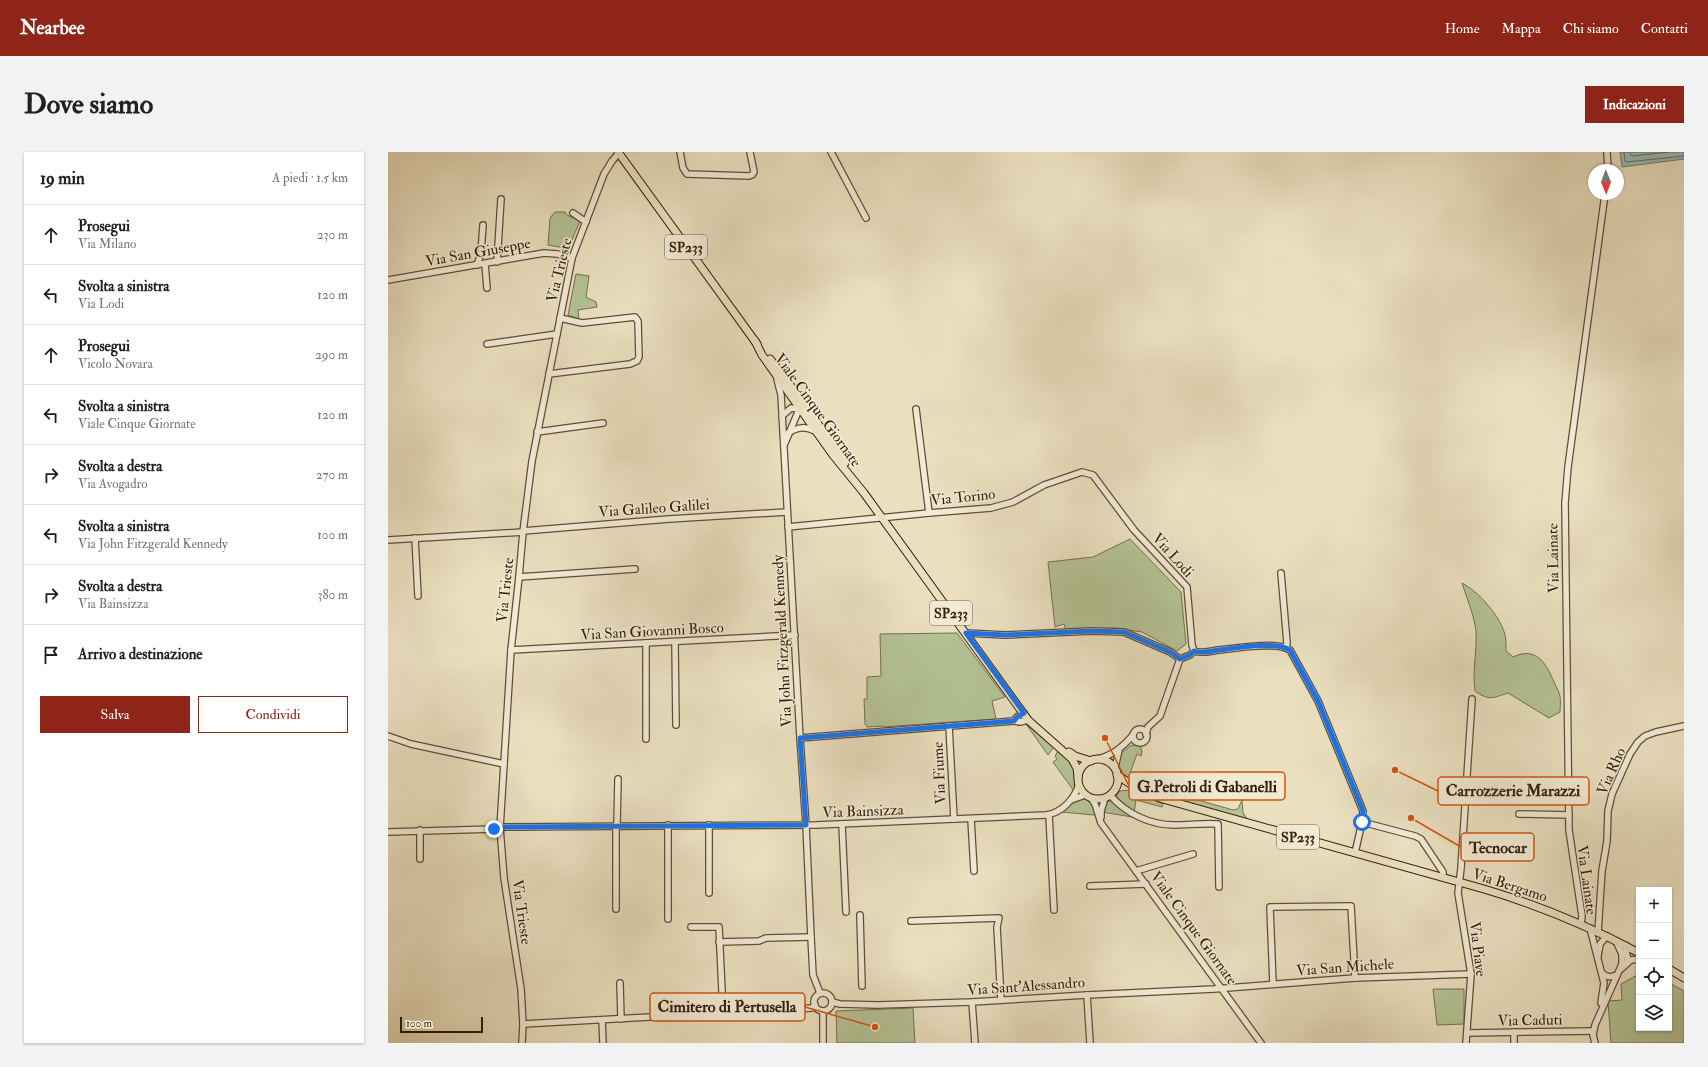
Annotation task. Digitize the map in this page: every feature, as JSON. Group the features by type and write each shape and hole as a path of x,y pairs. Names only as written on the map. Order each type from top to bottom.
{"main road":[{"name":"Viale Cinque Giornate","path":"618,152 755,341 838,452 864,493"},
{"name":"Viale Cinque Giornate","path":"780,375 817,432 864,493 1026,716 1041,732 1072,759 1077,768 1078,777"},
{"name":"Viale Cinque Giornate","path":"1041,732 1075,756 1094,760"},
{"name":"SP233","path":"1094,760 1107,762 1116,772"},
{"path":"1078,777 1081,769 1094,760"},
{"name":"Via Bergamo","path":"1116,772 1138,789"},
{"path":"1109,795 1117,786 1116,772"},
{"name":"SP233","path":"1078,777 1079,785 1088,796 1109,795"},
{"name":"Via Bergamo","path":"1109,795 1125,787 1138,789 1181,805 1443,877 1526,902 1590,928 1636,951"},
{"path":"1672,971 1684,978"}],"street":[{"name":"Via Trieste","path":"522,1043 523,1024 521,989 504,878 500,828 511,650 523,531 537,432 572,258 604,174 618,152"},
{"path":"680,152 682,168 687,174 744,176 752,175 754,172 750,152"},
{"path":"831,152 866,218"},
{"path":"1607,152 1608,164"},
{"path":"497,262 501,198"},
{"name":"Via Lainate","path":"1581,924 1581,911 1569,842 1565,530 1566,486 1603,200"},
{"path":"573,213 586,222"},
{"path":"477,265 482,247 484,225"},
{"name":"Via San Giuseppe","path":"388,280 547,253 572,258"},
{"path":"485,264 487,288"},
{"path":"549,374 630,364 637,361 639,357 638,321 635,317 582,323 560,318"},
{"path":"487,344 557,334"},
{"name":"Via John Fitzgerald Kennedy","path":"780,375 806,825 813,975 820,993"},
{"path":"782,416 790,408 803,409 838,452"},
{"name":"Via John Fitzgerald Kennedy","path":"784,453 788,434 800,408"},
{"path":"916,409 929,513"},
{"path":"537,432 603,423"},
{"path":"788,434 797,428 802,427 817,432"},
{"name":"Via Torino","path":"788,527 991,508 1013,502 1044,485 1082,472 1088,473"},
{"name":"Via Lodi","path":"1088,473 1093,475 1134,530 1187,588 1192,645 1194,651"},
{"name":"Via Galileo Galilei","path":"388,540 669,519 787,512"},
{"path":"415,538 418,596"},
{"path":"519,577 635,569"},
{"path":"1281,573 1287,643 1286,648"},
{"path":"966,633 1005,635 1092,631 1124,632 1170,652 1180,659"},
{"name":"Via San Giovanni Bosco","path":"511,650 795,635"},
{"path":"675,642 676,725"},
{"path":"646,643 646,738"},
{"path":"1125,744 1144,742 1148,727 1160,716 1180,659 1190,655 1194,651 1202,653 1249,647 1279,646 1286,648 1293,655 1318,701 1363,811 1355,853"},
{"name":"Via Piave","path":"1466,1043 1471,974 1458,893 1472,699"},
{"path":"800,738 1014,721 1017,717 1026,716"},
{"path":"1094,760 1106,758 1119,750 1138,730 1151,724"},
{"name":"Via Fiume","path":"948,726 954,819"},
{"name":"Via Rho","path":"1598,932 1602,871 1607,841 1608,811 1612,794 1630,754 1638,742 1645,736 1656,732 1684,726"},
{"path":"1138,730 1142,730 1146,734"},
{"path":"1133,735 1133,739 1138,743"},
{"path":"388,736 411,744 504,764"},
{"path":"1116,772 1119,750"},
{"path":"616,909 616,825 618,779"},
{"path":"1054,910 1049,815 1058,811 1070,800 1079,785"},
{"path":"1109,795 1134,815 1157,822 1174,825 1218,824 1219,887"},
{"name":"Viale Cinque Giornate","path":"1106,829 1100,815 1109,795"},
{"path":"1070,800 1088,796"},
{"name":"Viale Cinque Giornate","path":"1088,796 1095,804 1101,823 1261,1043"},
{"path":"1519,814 1569,815"},
{"name":"Via Bainsizza","path":"388,832 616,825 806,825 1049,815"},
{"path":"971,819 974,871"},
{"path":"1362,822 1415,836 1421,839 1443,872 1443,877"},
{"path":"842,824 846,912"},
{"path":"668,825 668,919"},
{"path":"708,893 709,825"},
{"path":"420,830 420,860"},
{"path":"1136,871 1194,854"},
{"path":"1090,886 1146,884"},
{"path":"1273,984 1270,907 1351,906 1355,978"},
{"path":"860,915 862,986"},
{"path":"910,921 999,918 997,927 1000,1000"},
{"path":"691,927 718,927 723,1013"},
{"path":"1590,928 1602,973 1604,990 1593,1031 1595,1043"},
{"path":"1598,958 1600,944 1607,936"},
{"path":"719,942 759,941 766,938 811,937"},
{"path":"1602,973 1606,976 1612,977 1618,973 1622,954 1616,940"},
{"path":"1599,1013 1618,973 1628,961 1625,945"},
{"path":"1625,964 1631,960 1636,959"},
{"name":"Via San Michele","path":"1221,988 1355,978 1471,974"},
{"path":"620,983 621,1019"},
{"name":"Via Sant'Alessandro","path":"832,1002 840,1004 878,1005 972,1002 1221,988"},
{"path":"820,993 828,994 832,998 832,1002 830,1008 823,1011 819,1010 815,1005 814,999 820,993"},
{"path":"1087,995 1090,1043"},
{"path":"972,1002 975,1043"},
{"path":"523,1024 812,1008 815,1005"},
{"path":"823,1011 823,1043"},
{"path":"602,1020 602,1043"},
{"name":"Via Caduti","path":"1467,1033 1593,1031"},
{"path":"1514,1032 1514,1043"}],"green space":[{"path":"555,212 565,212 567,215 580,221 569,247 565,248 548,245 550,218"},
{"path":"576,274 589,276 586,297 596,302 597,307 578,310 579,319 568,315"},
{"path":"1130,539 1181,592 1186,644 1177,651 1142,632 1115,628 1066,630 1064,624 1055,627 1048,562 1093,557"},
{"path":"1462,583 1482,598 1499,620 1505,635 1506,651 1513,657 1521,654 1534,655 1544,663 1560,694 1560,712 1549,718 1508,693 1491,698 1475,691 1474,677 1476,631"},
{"path":"957,633 1005,697 992,701 996,719 867,727 865,724 864,699 867,699 867,677 881,676 880,634"},
{"path":"1026,724 1054,747 1048,755"},
{"path":"1130,746 1140,746 1142,751 1141,756 1137,754 1129,776 1139,783 1233,810 1238,809 1242,800 1243,813 1248,820 1198,807 1156,793 1125,775 1118,766 1119,755"},
{"path":"1058,751 1073,765 1075,774 1074,791 1053,762 1057,759 1055,756"},
{"path":"1129,790 1163,804 1162,807 1136,800 1134,813 1116,796 1120,791"},
{"path":"1084,798 1092,803 1096,814 1062,812 1077,799"},
{"path":"1108,801 1112,801 1132,817 1102,812"},
{"path":"1636,976 1636,1031 1672,1031 1672,985 1684,991 1684,1043 1611,1043 1608,1001 1622,1000 1621,984"},
{"path":"1433,989 1464,989 1464,1024 1437,1025"},
{"path":"913,1008 915,1043 837,1043 836,1011"}],"water":[{"path":"1620,152 1684,152 1684,159 1624,167 1624,164 1622,164"}],"place":[{"name":"G.Petroli di Gabanelli","path":"1105,738"},
{"name":"Carrozzerie Marazzi","path":"1395,770"},
{"name":"Tecnocar","path":"1411,818"},
{"name":"Cimitero di Pertusella","path":"875,1027"}],"route":[{"path":"494,829 505,827 616,825 806,825 800,738 1014,721 1017,717 1024,713 966,633 1005,635 1092,631 1124,632 1177,655 1180,659 1185,658 1194,651 1202,653 1241,647 1283,646 1290,650 1318,701 1363,811 1362,822"}]}
